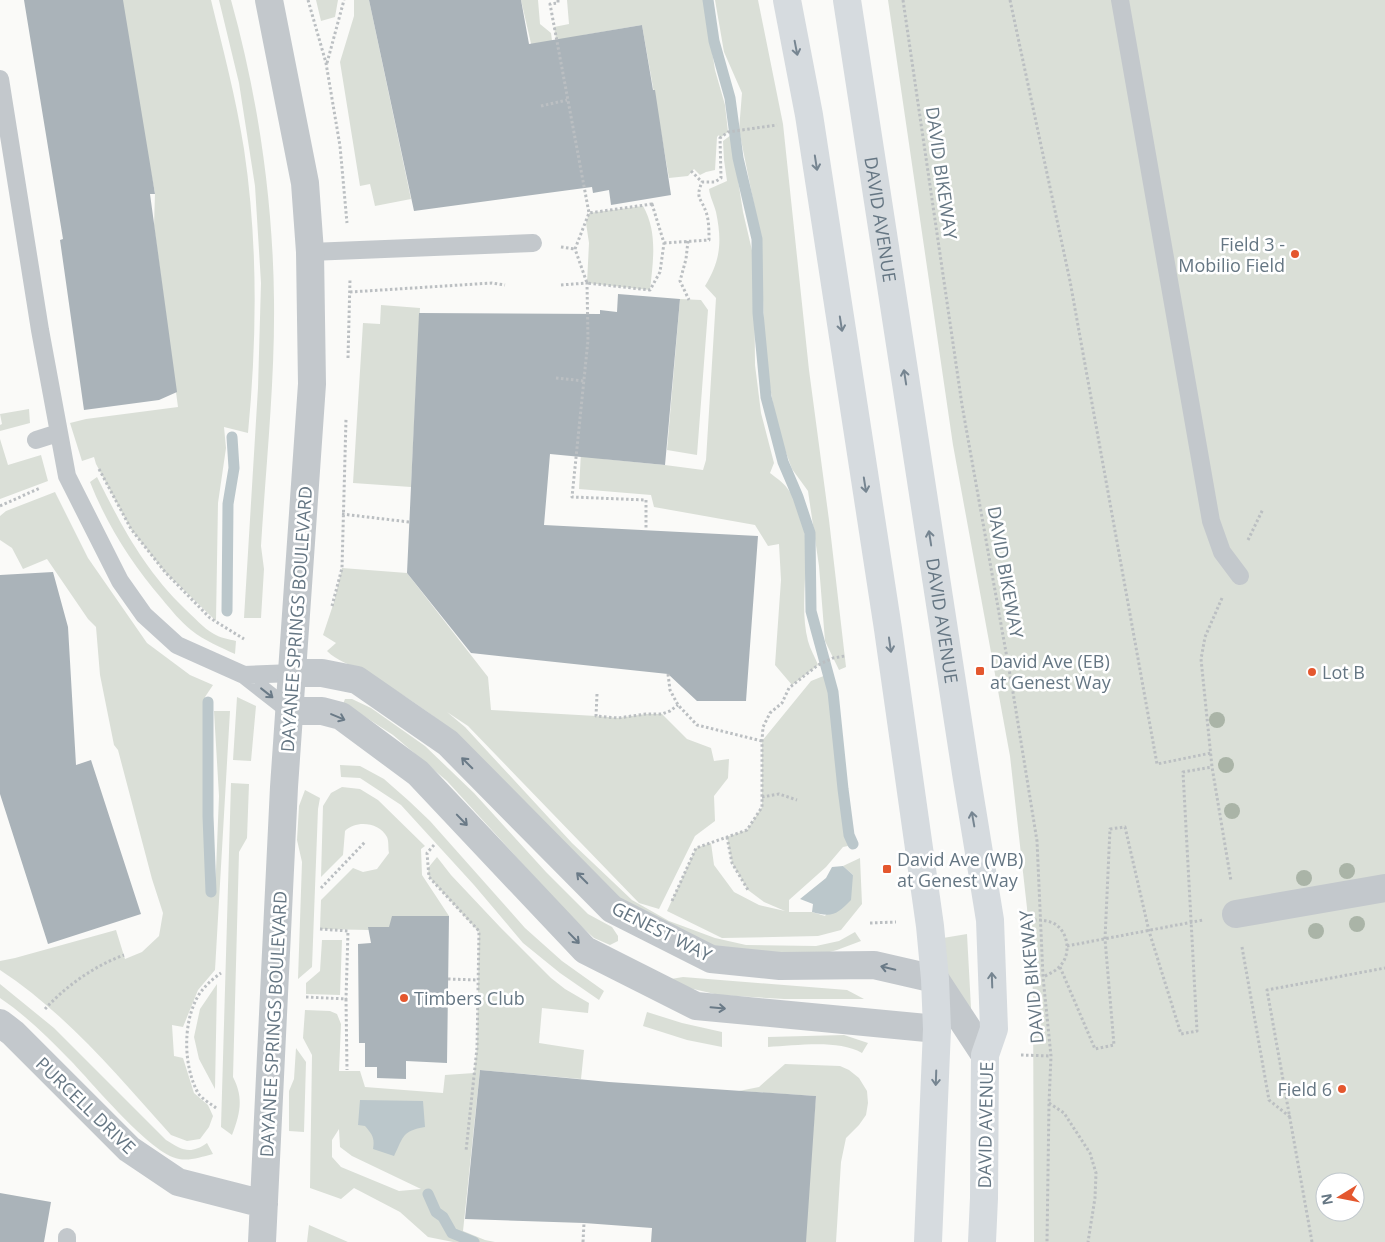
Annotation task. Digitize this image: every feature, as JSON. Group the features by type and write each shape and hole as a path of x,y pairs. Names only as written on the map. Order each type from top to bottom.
{"main road":[{"path":"787,0 809,115 888,629 930,926 937,1029 928,1242"},
{"name":"DAVID AVENUE","path":"847,0 990,920 994,1029 985,1055 982,1242"}],"street":[{"name":"DAYANEE SPRINGS BOULEVARD","path":"262,1242 284,786 312,384 310,252 304,183 269,0"},
{"name":"GENEST WAY","path":"293,673 322,673 357,680 448,743 612,909 711,959 780,966 874,965 935,979"},
{"path":"290,711 322,711 341,716 418,773 586,950 696,1006 937,1029"},
{"path":"1236,914 1385,888"},
{"path":"935,979 985,1055"},
{"name":"PURCELL DRIVE","path":"0,1023 13,1033 129,1149 178,1182 264,1204"}],"lane":[{"path":"1120,0 1212,522 1222,552 1237,572"},
{"path":"0,79 58,433 67,476 120,581 144,615 177,645 244,674 290,711"},
{"path":"310,252 533,243"},
{"path":"36,440 58,433"},
{"path":"244,674 293,673"}],"path":[{"path":"308,0 326,63 340,146 349,250 348,360"},
{"path":"326,63 344,0"},
{"path":"558,0 558,3 550,4 589,213 576,249 587,283 588,340 572,497 646,500 646,530"},
{"name":"DAVID BIKEWAY","path":"903,0 962,405 1012,686 1037,841 1043,977 1052,1056 1049,1103 1047,1242"},
{"path":"1010,0 1070,282 1157,764 1211,753"},
{"path":"541,106 567,100"},
{"path":"691,171 702,182 715,182 721,178 720,138 728,132 783,124"},
{"path":"664,243 709,240 706,212 699,200 698,192 702,182"},
{"path":"561,285 587,283 650,290 660,272 664,243 652,204 589,213"},
{"path":"688,242 680,281 689,300"},
{"path":"350,292 492,284 506,285"},
{"path":"556,378 584,382"},
{"path":"331,611 342,568 346,418"},
{"path":"0,506 96,464 131,528 165,572 210,618 244,639"},
{"path":"304,508 409,522"},
{"path":"1263,509 1237,572 1205,637 1201,659 1212,766 1269,1100 1290,1117"},
{"path":"671,902 696,848 746,830 762,807 763,727 770,714 782,703 789,688 818,665 833,658 845,656"},
{"path":"668,674 670,690 678,706 697,725 762,741"},
{"path":"597,694 596,716 618,718 662,714 678,706"},
{"path":"1060,967 1095,1049 1114,1046 1105,939 1110,829 1125,827 1149,930 1181,1034 1197,1031 1183,772 1212,766"},
{"path":"762,797 779,794 796,800"},
{"path":"727,837 732,863 748,890"},
{"path":"321,888 365,842"},
{"path":"434,845 427,854 429,877 480,932 477,1048 466,1151"},
{"path":"1067,946 1236,914"},
{"path":"1040,920 1056,925 1064,934 1067,946 1066,958 1060,967 1043,977"},
{"path":"320,929 348,931 346,999 347,1070"},
{"path":"44,1009 64,991 94,969 110,960 124,956"},
{"path":"1312,1242 1267,990 1385,968"},
{"path":"216,1108 199,1094 189,1066 186,1043 195,1001 209,982 221,973"},
{"path":"448,979 478,980"},
{"path":"303,997 346,999"},
{"path":"1049,1103 1064,1113 1069,1120 1090,1153 1096,1173 1095,1198 1088,1242"},
{"path":"583,1242 584,1223"}],"shaded area":[{"path":"116,0 211,0 241,130 249,184 254,255 253,362 248,433 224,427 226,448 218,503 216,621 165,572 131,529 94,457 82,461 70,423 86,419 178,407 154,226 155,193"},
{"path":"219,0 231,0 241,37 262,148 271,224 274,331 272,392 261,546 264,569 261,618 244,618 258,388 261,283 255,186 239,83"},
{"path":"316,0 338,0 335,17 321,21"},
{"path":"354,0 369,0 411,199 375,206 370,184 360,186 340,62 354,16"},
{"path":"521,0 538,0 540,24 551,33 559,93 543,96"},
{"path":"567,0 704,0 715,70 725,105 728,132 720,138 719,135 717,137 715,170 700,175 694,169 688,176 669,178 642,25 584,35 559,56 554,27 569,24"},
{"path":"715,0 758,0 783,124 809,370 846,667 839,670 825,641 819,566 808,491 792,469 778,431 765,360 761,239 739,130 742,93 724,52"},
{"path":"888,0 1385,0 1385,1242 1034,1242 1033,992 1027,908 1010,756 953,445"},
{"path":"731,135 743,212 754,259 755,365 761,413 774,463 770,473 785,486 797,505 803,523 806,542 805,622 809,644 818,665 792,685 775,665 781,580 779,544 768,546 755,525 654,507 651,495 579,489 582,434 604,459 703,470 706,460 716,298 705,286 714,268 719,250 716,212 709,189 727,181 723,141"},
{"path":"643,206 648,216 653,237 650,290 587,283 589,243 586,223 589,213"},
{"path":"680,299 701,300 708,310 697,455 667,450"},
{"path":"381,305 420,308 411,487 353,483 363,323 380,324"},
{"path":"29,409 30,423 0,431 0,425 2,424 0,414"},
{"path":"0,439 8,465 41,455 48,481 0,499"},
{"path":"97,477 135,547 157,579 206,629 219,636 236,641 235,654 207,641 191,630 176,616 151,586 121,544 104,514 90,482"},
{"path":"55,492 88,558 147,643 190,675 213,685 205,697 206,892 215,895 219,796 214,711 230,711 215,970 198,990 183,1027 172,1025 174,1056 183,1058 194,1093 208,1105 213,1116 209,1127 200,1139 187,1141 171,1135 111,1068 70,1026 48,1006 0,970 0,961 116,930 125,959 142,952 159,936 163,913 152,879 118,750 114,745 100,675 96,627 88,619 47,559 23,569 12,548 0,540 0,516 6,511"},
{"path":"342,568 407,573 488,677 491,710 618,718 662,714 687,739 711,748 714,761 729,759 728,778 714,796 715,821 695,836 659,909 639,903 468,726 447,712 465,727 572,843 632,900 669,921 715,938 746,945 816,946 839,941 855,932 861,941 822,954 722,950 622,906 449,728 395,690 361,670 339,660 327,651 336,643 323,635 334,602"},
{"path":"826,675 848,846 843,847 826,867 789,900 789,912 812,912 825,916 853,875 843,866 860,858 862,904 841,930 818,936 722,938 667,911 696,848 711,843 714,865 734,892 759,905 785,911 764,902 748,890 732,863 727,837 747,830 762,807 762,741 811,681"},
{"path":"237,697 256,706 251,761 233,760"},
{"path":"345,699 352,699 371,708 425,746 474,793 546,872 588,914 612,927 618,936 618,941 610,945 594,938 571,917 447,781 393,735 343,704"},
{"path":"340,765 360,766 384,779 409,801 430,821 525,928 562,961 604,991 599,1000 560,973 523,943 474,885 401,805 360,778 341,777"},
{"path":"231,783 249,784 247,838 239,852 233,1077 239,1092 240,1106 232,1135 221,1127"},
{"path":"342,787 360,789 378,800 425,846 421,849 422,875 449,916 389,927 369,927 369,930 320,929 321,900 353,868 363,872 377,869 389,853 388,839 379,828 367,824 355,825 345,831 343,855 321,877 323,806 331,793"},
{"path":"305,790 320,798 312,967 298,979 302,862 297,840 299,806"},
{"path":"437,857 451,875 551,978 589,1003 588,1013 542,1008 539,1043 584,1050 581,1079 480,1070 463,1231 495,1242 453,1242 428,1237 400,1212 354,1188 341,1199 310,1188 312,1055 303,1038 305,1010 330,1011 337,1014 341,1024 339,1071 360,1071 365,1087 443,1093 445,1075 474,1073 477,1048 479,932 429,877 428,868","holes":["339,1129 340,1147 352,1156 421,1189 399,1191 341,1167 332,1157 332,1140"]},
{"path":"843,866 853,875 851,900 834,914 825,915 812,912 813,904 800,899 826,878 832,867"},
{"path":"967,934 971,1008 966,1009 948,979 943,938"},
{"path":"322,940 342,940 340,995 306,994 306,983 320,971"},
{"path":"683,977 847,990 864,999 784,999 719,995 659,981"},
{"path":"0,984 54,1028 166,1140 186,1150 196,1149 207,1143 213,1154 191,1159 179,1159 167,1154 153,1144 122,1116 45,1035 0,998"},
{"path":"217,984 215,1089 199,1059 194,1037 200,1009"},
{"path":"647,1012 682,1023 722,1032 722,1047 687,1040 643,1026"},
{"path":"844,1035 868,1043 862,1053 841,1046 829,1045 768,1047 768,1037"},
{"path":"296,1048 306,1062 304,1132 289,1131 289,1091 294,1079"},
{"path":"785,1064 840,1066 859,1078 867,1091 866,1115 846,1138 841,1162 836,1242 803,1242 816,1096 739,1091 759,1087"},
{"path":"360,1100 423,1101 425,1127 408,1133 402,1139 394,1156 373,1149 374,1142 371,1134 365,1126 358,1125"},
{"path":"309,1225 348,1242 307,1242"}],"building":[{"path":"24,0 123,0 155,194 150,194 177,392 159,400 84,410 60,240 63,239"},
{"path":"369,0 521,0 529,44 642,25 653,90 655,90 671,195 611,205 609,190 593,193 592,187 414,211"},
{"path":"618,294 680,299 665,465 550,454 544,525 758,536 746,701 697,701 668,674 471,653 407,573 419,313 600,314 600,310 617,312"},
{"path":"53,572 68,627 76,765 91,760 141,914 48,944 0,794 0,575"},
{"name":"Timbers Club","path":"392,916 449,916 447,1063 406,1061 406,1079 377,1078 377,1067 365,1067 365,1043 359,1043 358,944 371,943 368,927 389,927"},
{"path":"480,1070 609,1082 816,1096 806,1242 651,1242 652,1228 584,1223 465,1219"},
{"path":"0,1193 51,1202 44,1242 0,1242"}],"waterway":[{"path":"708,0 714,41 730,98 738,158 757,239 758,313 766,397 783,462 798,497 810,533 811,611 833,692 849,835 853,844"},
{"path":"227,611 228,504 234,468 232,437"},
{"path":"208,702 208,816 211,892"},
{"path":"428,1194 436,1212 443,1217 452,1233 474,1242"}],"place":[{"name":"Field 3 - Mobilio Field","path":"1295,254"},
{"name":"David Ave (EB) at Genest Way","path":"980,671"},
{"name":"Lot B","path":"1312,672"},
{"name":"David Ave (WB) at Genest Way","path":"887,869"},
{"name":"Timbers Club","path":"404,998"},
{"name":"Field 6","path":"1342,1089"}]}
